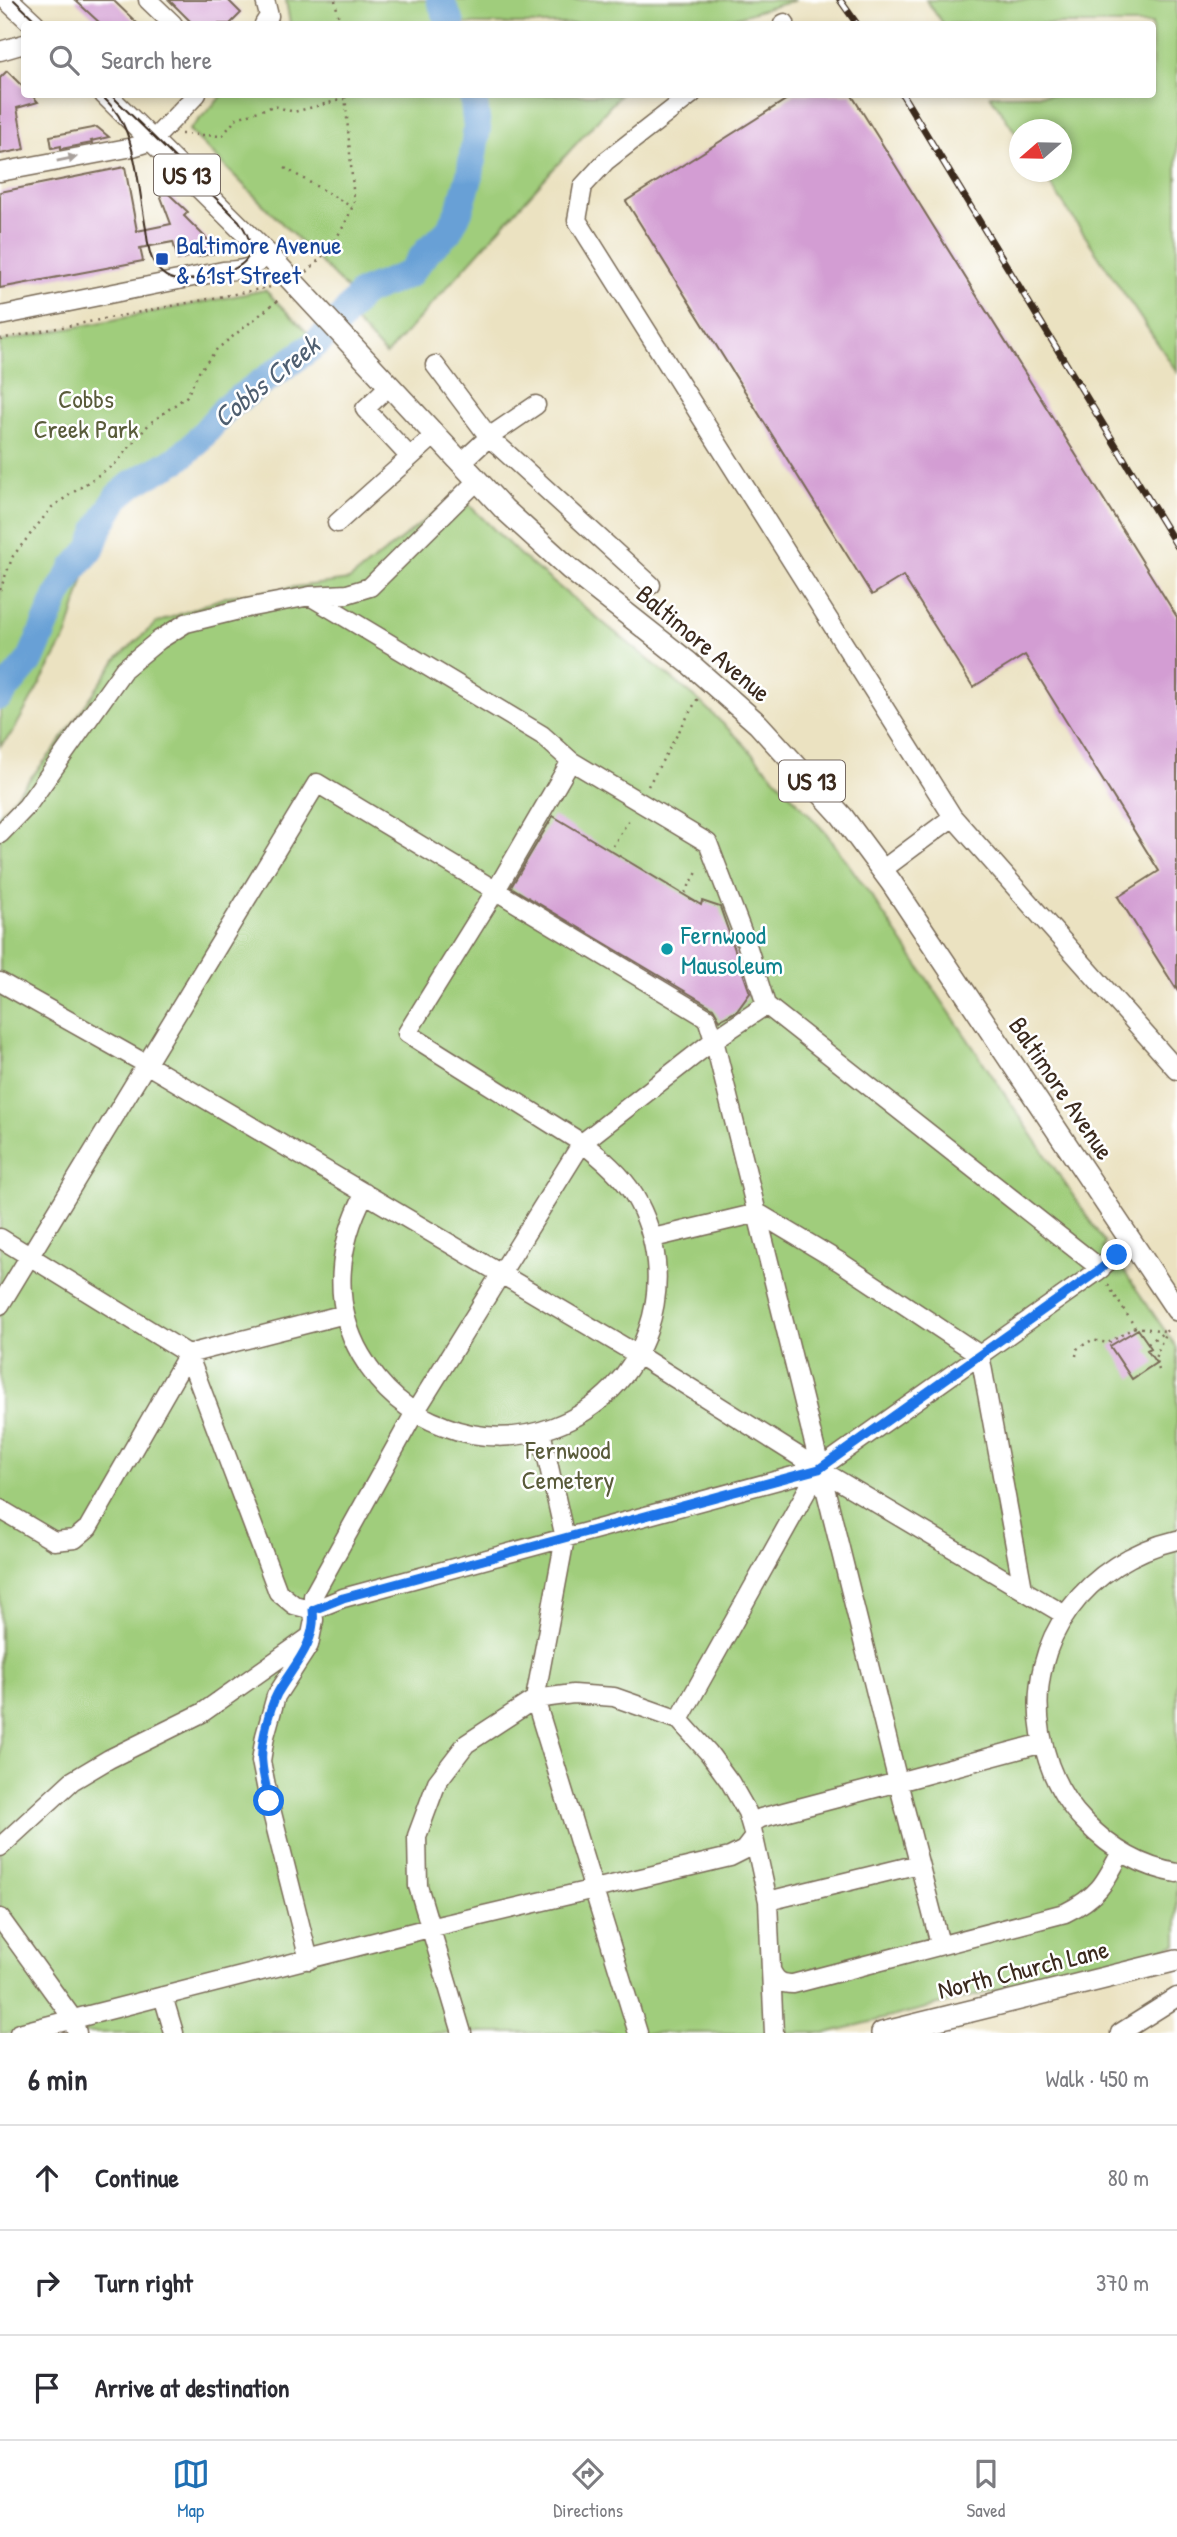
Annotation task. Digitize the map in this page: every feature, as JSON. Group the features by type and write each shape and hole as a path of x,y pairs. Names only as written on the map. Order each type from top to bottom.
{"main road":[{"path":"8,0 31,21"},
{"name":"Baltimore Avenue","path":"109,98 268,255 477,481 570,569 689,663 758,724 842,816 882,870 1177,1310"},
{"name":"North Church Lane","path":"882,2033 1177,1960"}],"street":[{"path":"148,0 170,21"},
{"path":"265,1 269,16 266,21"},
{"path":"0,51 21,45"},
{"path":"0,172 152,141 193,98"},
{"path":"687,98 606,161 583,186 577,220 953,817 1177,1070"},
{"path":"0,316 223,271 245,270 268,255"},
{"path":"435,365 489,437 651,585"},
{"path":"389,386 365,409 410,457"},
{"path":"461,463 489,437 536,405"},
{"path":"337,523 435,435"},
{"path":"0,834 27,806 124,670 159,640 186,623 310,596 346,594 370,587 477,481"},
{"path":"310,596 542,736 571,761 708,843 746,942 766,1005 1099,1270"},
{"path":"365,1193 353,1215 341,1264 345,1314 351,1333 370,1370 398,1400 415,1412 455,1431 476,1435 498,1437 541,1432 565,1423 587,1410 616,1385 638,1355 648,1333 656,1298 657,1262 645,1215 626,1184 602,1157 582,1143 407,1032 496,890 571,761"},
{"path":"0,1305 317,783 707,1018 940,1944"},
{"path":"882,870 953,817"},
{"path":"0,982 146,1063 501,1273 819,1469 1065,1615"},
{"path":"309,1960 261,1760 276,1696 309,1646 314,1620 313,1597 415,1412 582,1143 714,1041 766,1005"},
{"path":"653,1238 758,1213 840,1262 980,1355 1023,1589"},
{"path":"0,1238 188,1354 278,1592 294,1605 313,1610 343,1598 819,1469 1099,1270 1110,1259 1134,1246"},
{"path":"0,1509 54,1541 75,1539 88,1528 188,1354 345,1314"},
{"path":"541,1432 565,1538 534,1699 638,2033"},
{"path":"679,1720 819,1469"},
{"path":"1177,1540 1148,1548 1120,1561 1084,1591 1065,1615 1050,1644 1041,1675 1039,1707 1043,1743 1052,1773 1070,1804 1093,1831 1121,1852 1153,1867 1177,1873"},
{"path":"0,1847 72,1781 109,1759 202,1713 310,1636"},
{"path":"462,2033 418,1886 417,1836 437,1782 466,1744 534,1699 573,1694 614,1697 679,1720 730,1782 747,1812 765,1880 774,2033"},
{"path":"19,2033 75,2026 163,1996 594,1887 730,1857 744,1850 752,1830 761,1818 1043,1743"},
{"path":"771,1969 775,1979 784,1984 793,1984 1065,1913 1086,1903 1098,1891 1121,1852"},
{"path":"768,1901 919,1864"},
{"path":"0,1918 75,2026"},
{"path":"163,1996 174,2033"},
{"path":"1120,2033 1177,1997"}],"path":[{"path":"335,0 339,21"},
{"path":"178,134 222,136 237,118 274,106 295,112 342,98"},
{"path":"308,271 341,231 354,201 345,98"},
{"path":"285,169 352,207"},
{"path":"0,340 271,287 281,298"},
{"path":"0,590 13,556 52,507 116,463 150,423 187,396 199,372 217,349 285,293"},
{"path":"613,846 698,698"},
{"path":"685,893 710,849"},
{"path":"1099,1270 1135,1327"},
{"path":"1076,1356 1077,1349 1092,1340 1108,1343 1135,1327 1166,1331"},
{"path":"1147,1343 1166,1331"},
{"path":"1159,1370 1156,1358 1166,1331"}],"green space":[{"path":"286,0 796,0 724,21 290,21"},
{"path":"926,0 1177,0 1177,372 1049,182 1072,182 1072,119 1009,119 1009,123 992,98 1156,98 1156,21 941,21"},
{"path":"220,98 617,98 386,355 351,317 357,309 358,300 189,130"},
{"name":"Cobbs Creek Park","path":"265,290 318,343 227,407 178,459 135,482 117,497 98,530 67,635 13,732 0,746 0,342"},
{"name":"Fernwood Cemetery","path":"465,501 521,556 697,699 738,738 826,833 1105,1243 1103,1248 1117,1270 1123,1270 1177,1348 1177,1945 827,2033 0,2033 0,814 55,749 117,659 156,623 228,596 349,580 437,511"}],"building":[{"path":"75,0 113,0 135,21 98,21"},
{"path":"169,0 228,0 241,13 233,21 190,21"},
{"path":"7,71 21,85 21,98 34,98 38,102 17,108 25,149 0,154 0,78"},
{"path":"789,98 853,98 1177,617 1177,990 1118,897 1159,871 1025,655 973,687 903,576 872,595 626,201"},
{"path":"97,127 109,137 61,149 61,146 52,148 50,136"},
{"path":"125,167 137,231 171,224 155,181 188,212 184,216 220,252 178,260 173,242 140,248 143,261 0,288 0,192"},
{"name":"Fernwood Mausoleum","path":"553,816 701,905 702,901 720,907 750,993 737,1011 720,1020 713,1008 511,887"},
{"path":"1138,1329 1151,1348 1147,1350 1156,1363 1132,1379 1110,1346"}],"waterway":[{"name":"Cobbs Creek","path":"440,0 450,21"},
{"name":"Cobbs Creek","path":"0,696 31,659 58,595 74,568 91,549 98,530 117,497 135,482 178,459 227,407 317,343 362,293 409,274 428,250 448,232 459,211 470,175 477,128 473,98"}],"tram line":[{"path":"14,0 36,21"},
{"path":"104,98 119,116 132,148 149,247 158,269 167,277 184,280 208,277 240,266 250,253 250,244 239,221 114,98"}],"railway":[{"path":"840,0 855,21"},
{"path":"904,98 1177,546"}],"place":[{"name":"Baltimore Avenue & 61st Street","path":"162,259"},
{"name":"Fernwood Mausoleum","path":"667,949"}],"route":[{"path":"269,1801 261,1760 265,1735 276,1696 309,1646 313,1610 343,1598 819,1469 1117,1255"}]}
